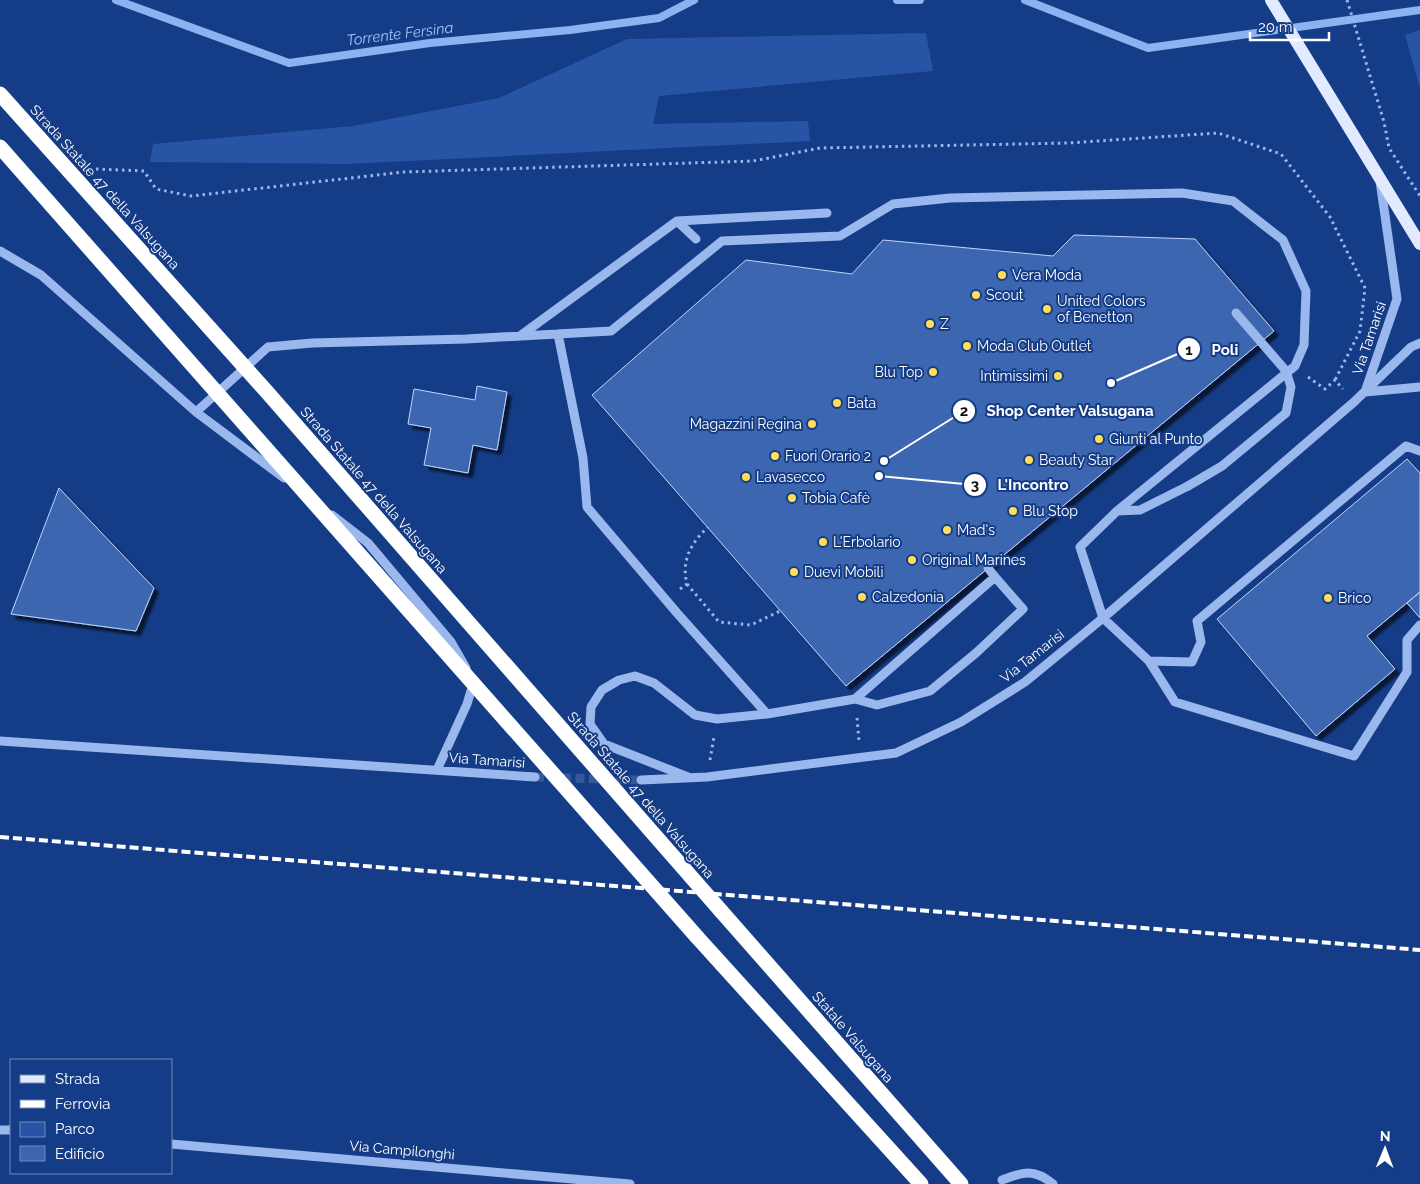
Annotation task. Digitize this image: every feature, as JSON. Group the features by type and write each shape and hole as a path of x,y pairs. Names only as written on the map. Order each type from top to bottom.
{"highway":[{"name":"Strada Statale 47 della Valsugana","path":"0,94 261,385 720,911"},
{"path":"0,147 697,937 921,1184"},
{"name":"Statale Valsugana","path":"720,911 961,1184"}],"main road":[{"path":"1272,0 1420,244"}],"street":[{"name":"Via Tamarisi","path":"1365,392 1397,299 1378,173"},
{"path":"196,412 268,347 312,343 611,332 722,242 840,236 893,204 950,198 1182,193 1233,201 1283,240 1306,291 1304,345 1295,366 1117,511 1080,547 1102,618 1149,661 1175,702 1354,756 1408,672 1406,640 1420,625"},
{"path":"520,336 677,221 828,213"},
{"path":"677,221 696,239"},
{"path":"0,251 41,275 196,412 368,543 451,642 475,682 437,770"},
{"path":"1117,511 1140,510 1188,486 1222,466 1286,413 1291,387 1286,371 1236,313"},
{"path":"558,334 583,458 587,507 767,714"},
{"name":"Via Tamarisi","path":"640,780 707,777 896,753 961,722 1025,682 1365,392 1411,347 1420,343"},
{"name":"Via Tamarisi","path":"1365,392 1420,387"},
{"path":"1149,661 1192,662 1201,642 1197,620 1406,446 1420,451"},
{"path":"690,778 604,744 590,724 591,707 602,690 619,680 635,676 654,683 695,715 716,719 767,714 855,700 877,705 930,691 976,653 1023,609 988,568"},
{"path":"855,700 995,577"},
{"name":"Via Tamarisi","path":"0,741 535,777"},
{"name":"Via Campilonghi","path":"172,1144 630,1184"},
{"path":"1002,1180 1025,1172 1044,1176 1053,1184"}],"path":[{"path":"1347,0 1384,122 1389,148 1420,196"},
{"path":"86,169 144,170 156,189 191,196 404,172 753,162 820,148 1068,143 1218,133 1281,154 1330,217 1364,288 1360,331 1335,380 1325,389 1304,374"},
{"path":"1335,380 1344,390"},
{"path":"708,527 694,540 684,570 687,584 720,622 751,625 780,611"},
{"path":"666,600 687,584"},
{"path":"855,700 861,757"},
{"path":"707,777 716,719"}],"green space":[{"path":"1420,30 1420,88 1405,35"},
{"path":"926,33 933,71 659,96 653,124 808,121 810,141 348,164 150,162 153,144 353,126 499,98 627,39"}],"building":[{"path":"1074,235 1195,239 1274,331 846,686 592,395 746,260 852,274 883,240 1053,256"},
{"path":"477,386 507,392 497,450 473,445 468,473 424,465 431,428 408,424 414,389 475,400"},
{"name":"Brico","path":"1407,459 1420,473 1420,592 1367,636 1395,669 1316,736 1217,619"},
{"path":"59,488 154,588 136,631 11,614"},
{"path":"1420,592 1420,618 1407,603"}],"waterway":[{"name":"Torrente Fersina","path":"116,0 289,63 430,43 570,30 659,18 694,0"},
{"name":"Torrente Fersina","path":"897,0 920,0"},
{"name":"Torrente Fersina","path":"1025,0 1148,48 1420,10"}],"tunnel":[{"path":"535,777 641,780"}],"railway":[{"path":"0,837 1420,950"}],"place":[{"name":"Vera Moda","path":"1002,275"},
{"name":"Scout","path":"976,295"},
{"name":"United Colors of Benetton","path":"1047,309"},
{"name":"Z","path":"930,324"},
{"name":"Moda Club Outlet","path":"967,346"},
{"name":"Blu Top","path":"933,372"},
{"name":"Intimissimi","path":"1058,376"},
{"name":"Poli","path":"1111,383"},
{"name":"Bata","path":"837,403"},
{"name":"Magazzini Regina","path":"812,424"},
{"name":"Giunti al Punto","path":"1099,439"},
{"name":"Fuori Orario 2","path":"775,456"},
{"name":"Beauty Star","path":"1029,460"},
{"name":"Shop Center Valsugana","path":"884,461"},
{"name":"L'Incontro","path":"879,476"},
{"name":"Lavasecco","path":"746,477"},
{"name":"Tobia Cafè","path":"792,498"},
{"name":"Blu Stop","path":"1013,511"},
{"name":"Mad's","path":"947,530"},
{"name":"L'Erbolario","path":"823,542"},
{"name":"Original Marines","path":"912,560"},
{"name":"Duevi Mobili","path":"794,572"},
{"name":"Calzedonia","path":"862,597"},
{"name":"Brico","path":"1328,598"}]}
